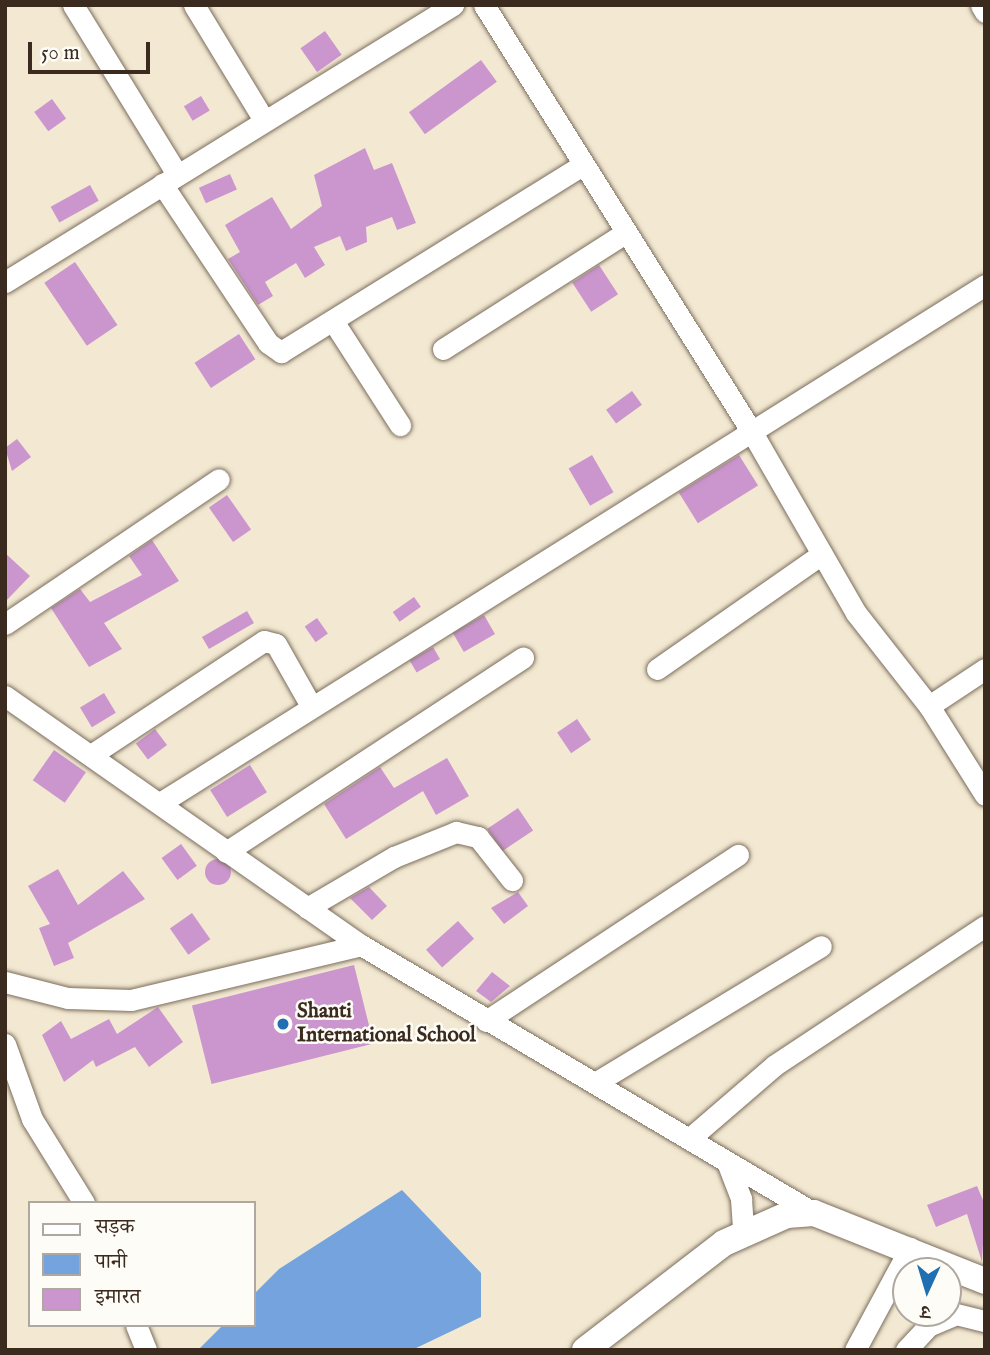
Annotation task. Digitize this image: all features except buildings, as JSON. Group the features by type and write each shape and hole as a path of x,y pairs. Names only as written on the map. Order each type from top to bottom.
{"main road":[{"path":"585,1350 743,1231 787,1215 814,1213 910,1248 985,1281"}],"street":[{"path":"73,5 170,179 274,350 288,349 583,165"},
{"path":"194,5 264,120"},
{"path":"5,282 453,5"},
{"path":"484,5 749,427 856,613 929,706 985,795"},
{"path":"981,5 985,12"},
{"path":"443,349 625,233"},
{"path":"160,803 310,704 749,427 985,285"},
{"path":"332,321 400,425"},
{"path":"5,624 219,479"},
{"path":"657,669 822,554"},
{"path":"91,755 264,640 276,644 310,704"},
{"path":"226,852 523,658"},
{"path":"929,706 985,669"},
{"path":"5,696 361,945 814,1213"},
{"path":"307,908 402,852 456,832 478,837 512,880"},
{"path":"486,1021 738,855"},
{"path":"689,1139 797,1049 985,926"},
{"path":"5,982 68,998 131,1000 361,945"},
{"path":"595,1083 821,946"},
{"path":"5,1044 32,1119 83,1201"},
{"path":"727,1161 741,1199 743,1231"},
{"path":"855,1350 910,1248"},
{"path":"906,1350 928,1326 956,1314 985,1321"},
{"path":"137,1327 146,1350"}],"water":[{"path":"402,1190 481,1273 481,1317 412,1350 198,1350 221,1327 256,1327 256,1292 279,1269"}],"place":[{"name":"Shanti International School","path":"283,1024"}]}
